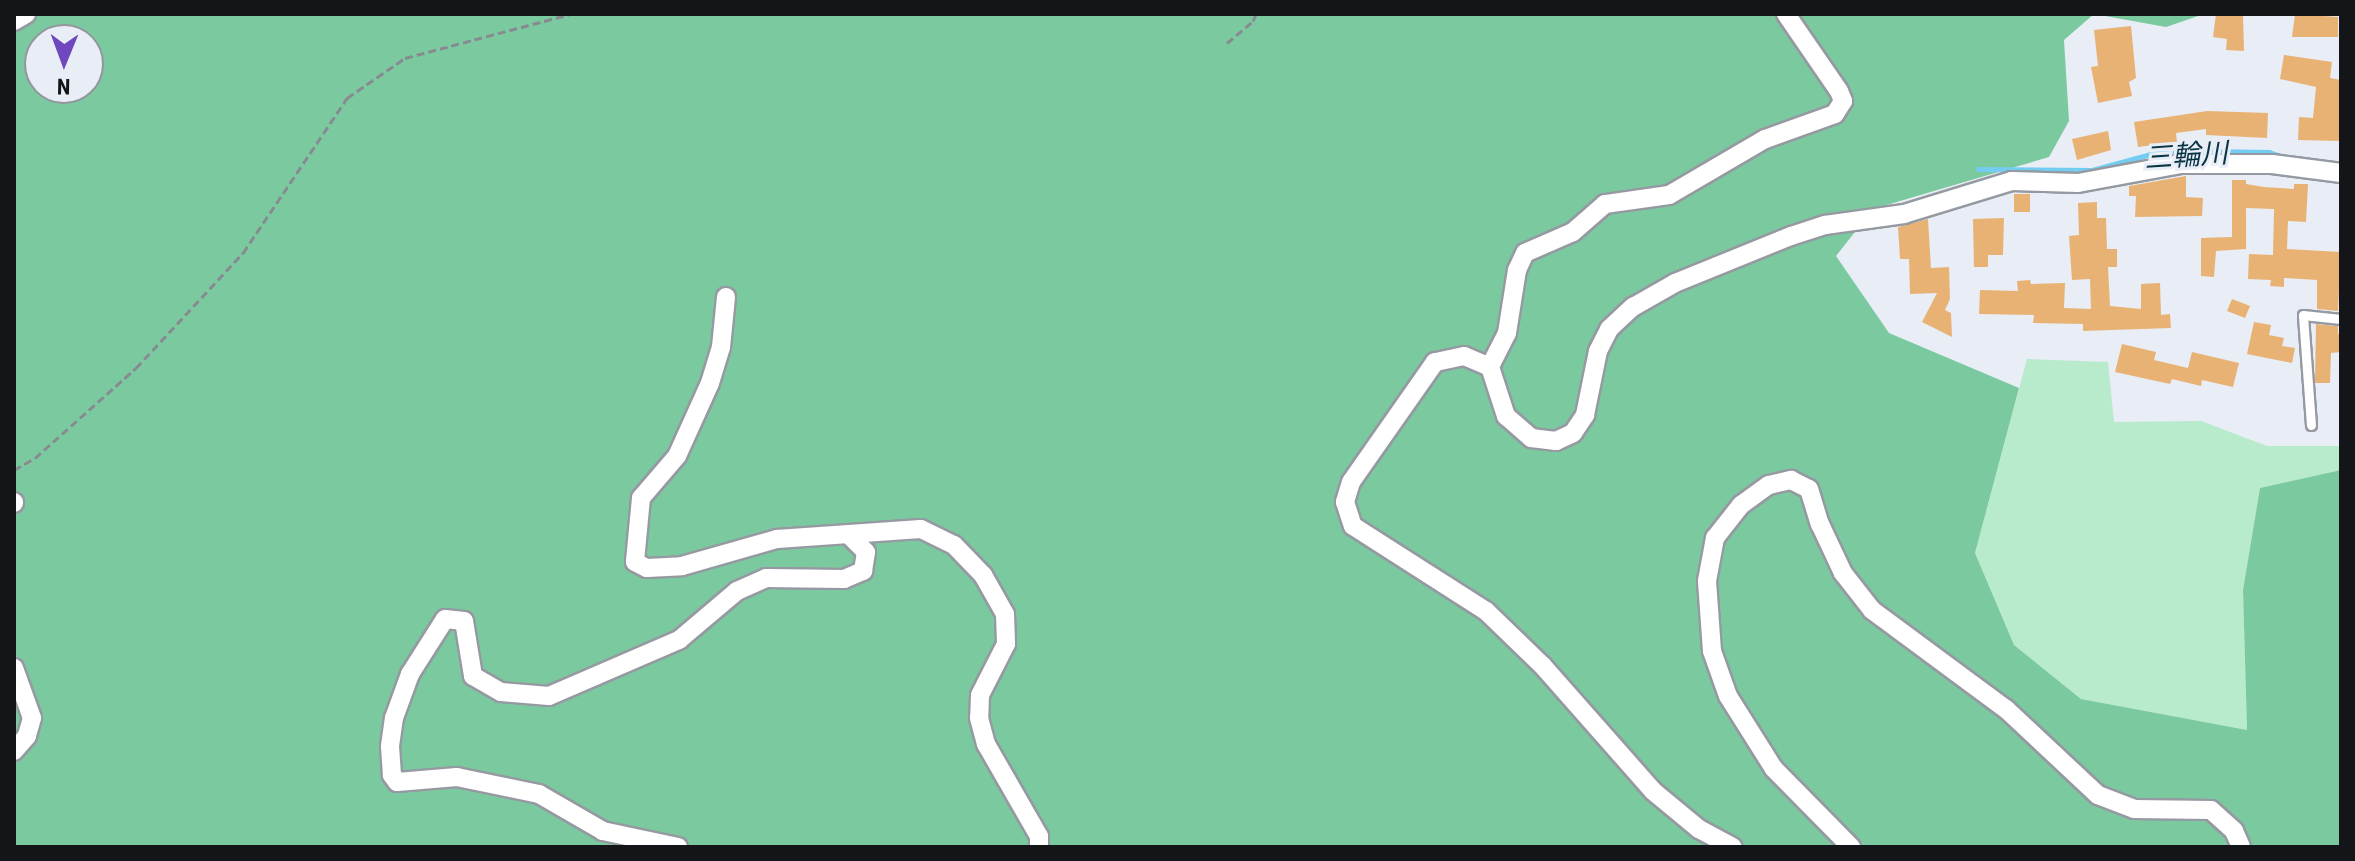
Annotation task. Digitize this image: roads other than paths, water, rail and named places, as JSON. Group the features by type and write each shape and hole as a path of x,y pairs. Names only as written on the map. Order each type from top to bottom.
{"street":[{"path":"14,21 26,14"},
{"path":"1786,14 1839,91 1843,101 1835,114 1765,139 1669,195 1605,204 1573,232 1525,253 1517,270 1507,333 1490,367 1506,416 1531,438 1556,441 1573,433 1585,415 1598,351 1609,329 1633,307 1675,283 1791,236 1825,225 1904,214 2012,181 2078,183 2181,164 2272,164 2341,173"},
{"path":"726,297 721,347 710,383 677,456 641,498 635,562 647,568 682,566 777,539 921,529 954,545 983,575 1005,614 1006,644 980,695 979,718 986,744 1039,836 1039,847"},
{"path":"1490,367 1464,356 1435,362 1351,482 1345,502 1353,526 1486,611 1542,665 1653,791 1699,829 1733,847"},
{"path":"1851,847 1774,769 1728,696 1712,651 1707,581 1715,538 1741,505 1769,485 1791,480 1809,489 1820,524 1843,573 1872,610 2006,709 2098,795 2134,809 2211,810 2234,831 2241,847"},
{"path":"678,847 603,831 539,794 457,777 397,782 392,775 390,746 394,718 410,674 445,619 464,621 473,676 501,692 549,696 679,640 737,591 766,578 844,579 863,571 866,552 848,534"},
{"path":"14,668 32,718 27,736 14,751"}],"lane":[{"path":"2311,425 2303,315 2341,319"}],"waterway":[{"name":"三輪川","path":"1978,169 2092,170 2151,154 2207,151 2269,152 2286,158"}]}
